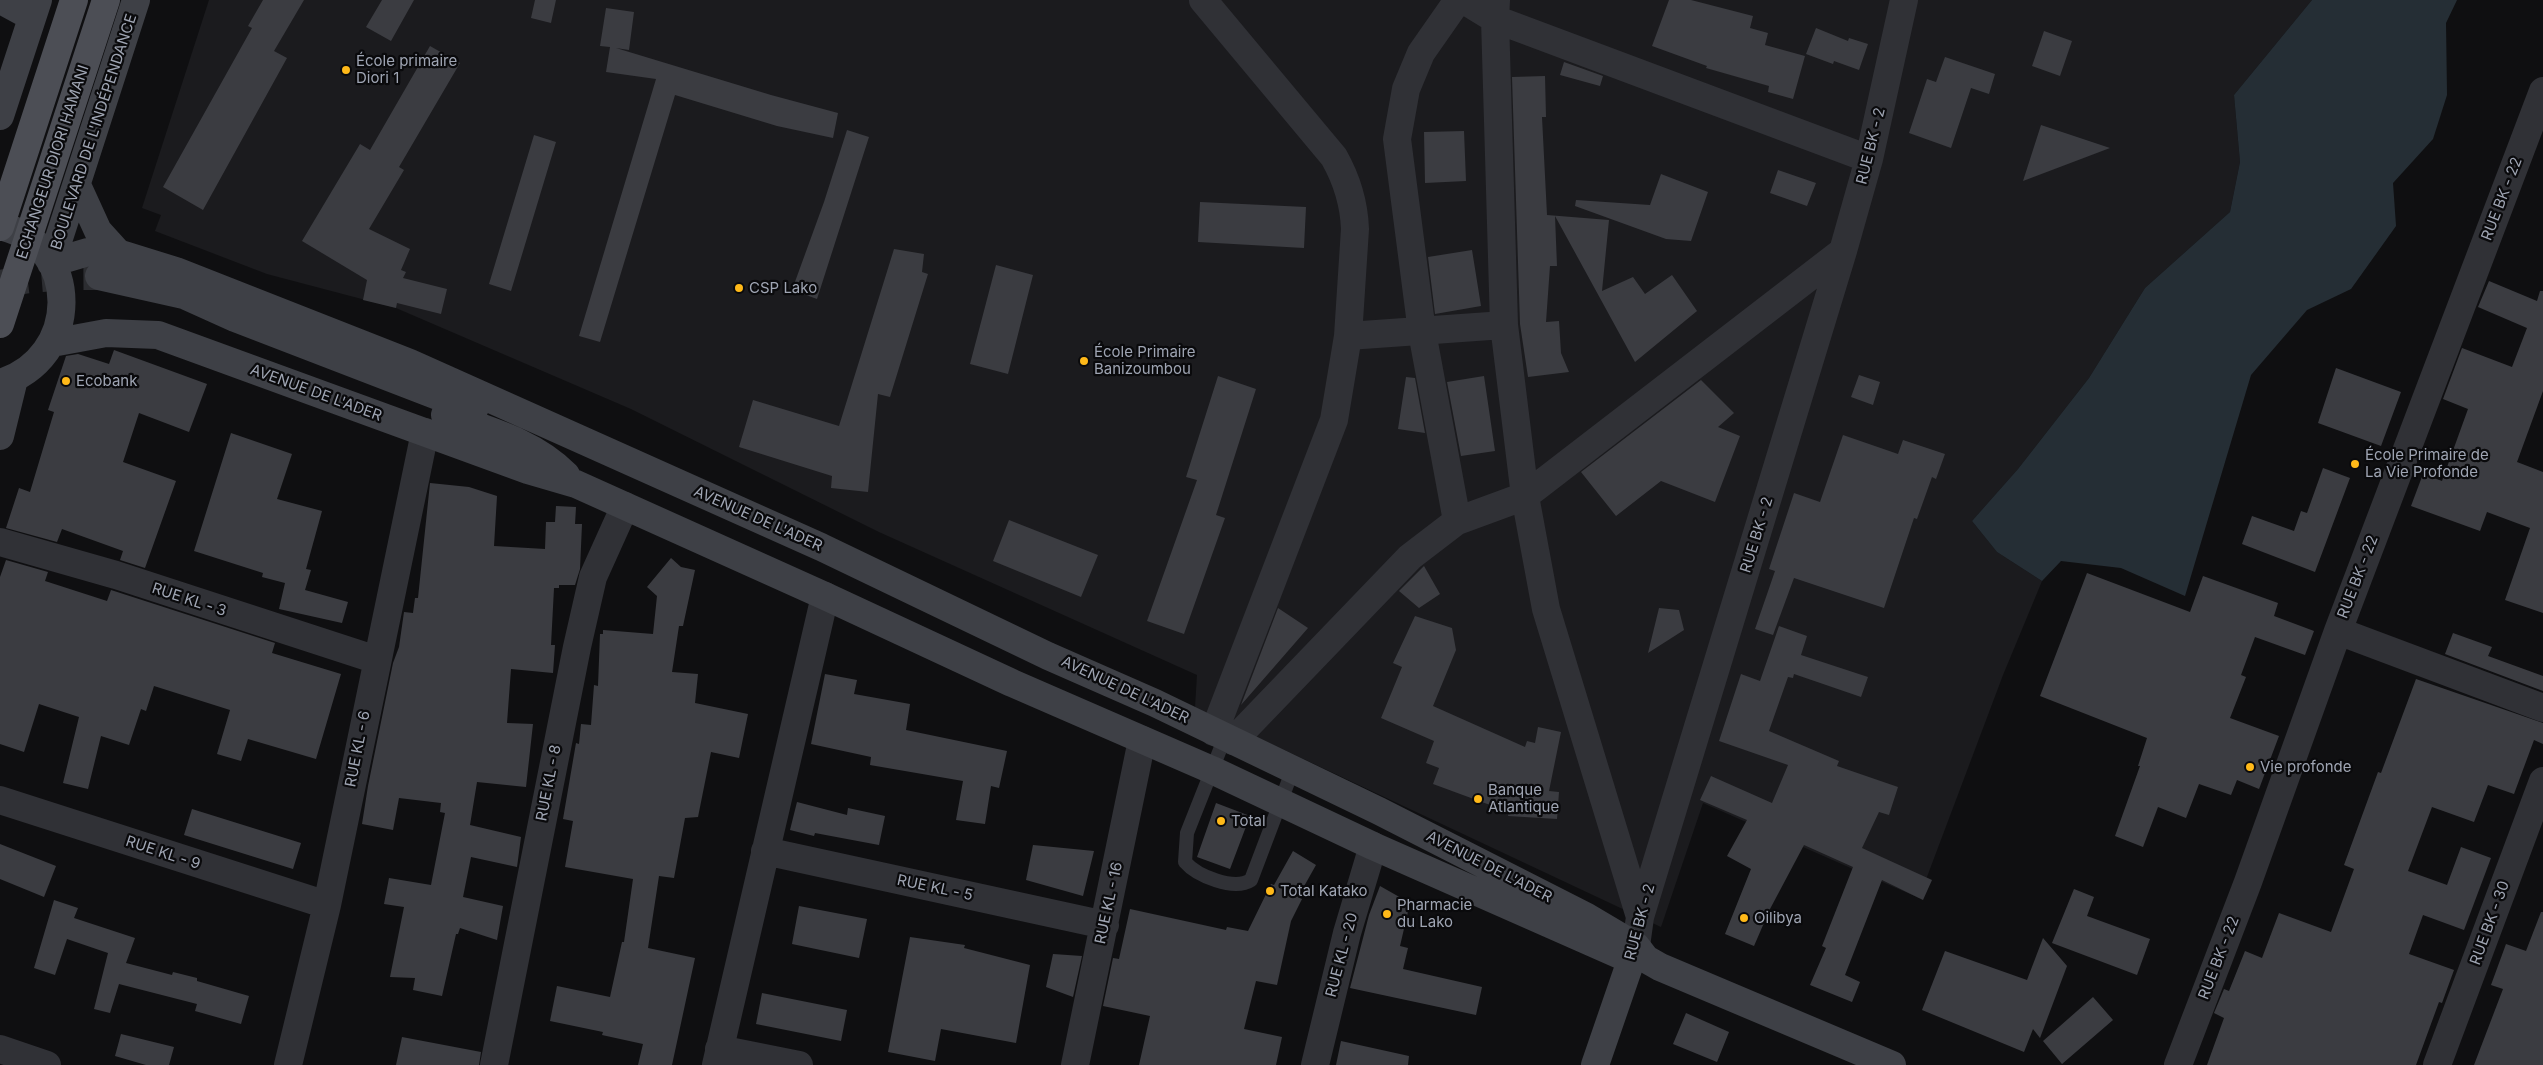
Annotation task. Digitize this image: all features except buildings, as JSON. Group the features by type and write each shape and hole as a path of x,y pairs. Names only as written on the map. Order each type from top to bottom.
{"main road":[{"path":"0,116 35,8 1,0"},
{"name":"ECHANGEUR DIORI HAMANI","path":"0,226 74,0"},
{"name":"ECHANGEUR DIORI HAMANI","path":"0,324 106,0"},
{"name":"BOULEVARD DE L'INDÉPENDANCE","path":"51,263 78,185 136,0"},
{"path":"78,185 98,231 118,253"},
{"path":"0,226 11,228 34,242 51,263 61,289 61,317 52,343 36,364 7,381 0,436"},
{"name":"AVENUE DE L'ADER","path":"51,263 88,252 118,253 176,271 410,363 821,547 1293,769 1587,917 1638,955"},
{"name":"AVENUE DE L'ADER","path":"576,484 557,465 521,444 175,309 98,285 184,295 502,421 590,444"},
{"name":"AVENUE DE L'ADER","path":"52,343 106,332 158,335 528,470 576,484 825,596 1012,684 1282,801 1374,846 1638,955 1892,1065"},
{"name":"RUE BK - 2","path":"1595,1065 1638,955"}],"street":[{"path":"1203,0 1334,157 1343,173 1354,212 1348,336 1334,420 1224,737"},
{"path":"1457,521 1422,332 1397,140 1406,89 1421,53 1458,0"},
{"path":"1464,0 1495,10 1869,159"},
{"name":"RUE BK - 2","path":"1638,955 1640,917 1869,159 1904,0"},
{"path":"1495,10 1504,324 1525,496 1546,609 1640,917"},
{"name":"RUE BK - 22","path":"2178,1065 2248,882 2338,631 2543,91"},
{"path":"1224,737 1410,557 1457,521 1525,496 1843,250"},
{"path":"1348,336 1422,332 1504,324"},
{"name":"RUE KL - 6","path":"288,1065 327,905 425,432"},
{"name":"RUE KL - 8","path":"494,1065 579,638 593,577 625,506"},
{"name":"RUE KL - 3","path":"0,542 116,575 377,660"},
{"path":"799,1065 717,1057 825,596"},
{"path":"2338,631 2543,708"},
{"name":"RUE KL - 16","path":"1075,1065 1142,740"},
{"name":"RUE BK - 30","path":"2437,1065 2543,780"},
{"name":"RUE KL - 9","path":"0,800 327,905"},
{"name":"RUE KL - 20","path":"1315,1065 1347,933 1374,846"},
{"name":"RUE KL - 5","path":"765,851 1105,925"},
{"path":"0,1049 47,1065"}],"lane":[{"path":"1224,737 1187,833 1184,850 1185,862 1199,874 1214,880 1241,883 1251,880 1293,769"}],"shaded area":[{"path":"209,0 2312,0 2234,95 2240,162 2230,212 2145,288 2089,378 2018,469 1972,521 1997,552 2042,581 2003,675 1919,898 1703,803 1661,927 1195,708 1197,675 879,532 631,409 396,308 267,274 155,231 161,215 142,208"},
{"path":"2312,0 2457,0 2446,23 2447,95 2433,139 2393,183 2396,226 2351,289 2307,310 2251,375 2185,596 2121,568 2061,561 2042,581 1997,552 1972,521 2018,469 2089,378 2145,288 2230,212 2240,162 2234,95"}],"tunnel":[{"path":"0,284 49,277 99,276"}],"place":[{"name":"École primaire Diori 1","path":"346,70"},
{"name":"CSP Lako","path":"739,288"},
{"name":"École Primaire Banizoumbou","path":"1084,361"},
{"name":"Ecobank","path":"66,381"},
{"name":"École Primaire de La Vie Profonde","path":"2355,464"},
{"name":"Vie profonde","path":"2250,767"},
{"name":"Banque Atlantique","path":"1478,799"},
{"name":"Total","path":"1221,821"},
{"name":"Total Katako","path":"1270,891"},
{"name":"Pharmacie du Lako","path":"1387,914"},
{"name":"Oilibya","path":"1744,918"}]}
